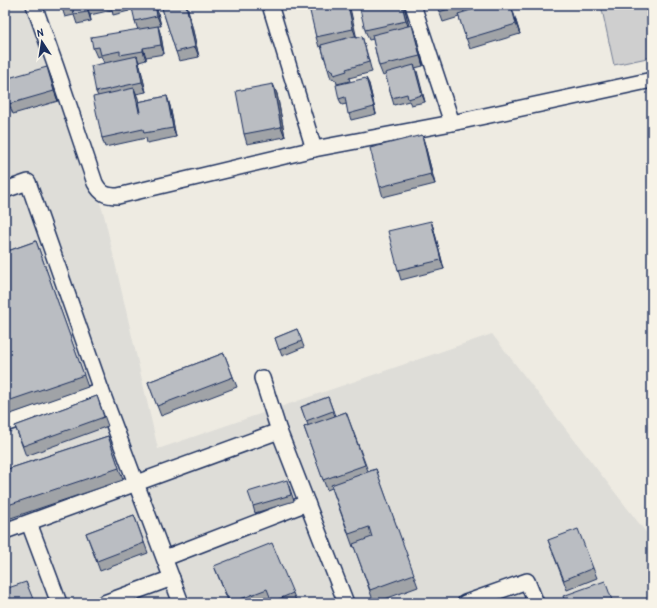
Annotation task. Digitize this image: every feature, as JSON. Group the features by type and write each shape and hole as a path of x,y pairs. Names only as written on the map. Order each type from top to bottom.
{"street":[{"path":"34,5 95,183 103,194 110,196 118,196 314,148 452,123 652,80"},
{"path":"270,5 314,148"},
{"path":"413,5 452,123"},
{"path":"5,190 28,182 101,390 181,603"},
{"path":"262,378 279,431 308,502 346,603"},
{"path":"5,424 101,390"},
{"path":"5,531 279,431"},
{"path":"165,558 308,502"},
{"path":"29,522 59,603"},
{"path":"104,603 172,578"},
{"path":"465,603 527,581 536,603"}],"shaded area":[{"path":"5,5 33,5 104,215 158,449 492,334 652,540 652,603 5,603"},
{"path":"601,5 652,5 652,57 614,65"}],"building":[{"path":"61,5 72,5 62,7"},
{"path":"72,5 90,5 87,6 88,12 74,14"},
{"path":"136,5 155,5 157,16 135,21 132,8 136,7"},
{"path":"161,5 186,5 195,47 176,52"},
{"path":"316,5 348,5 353,29 316,37 309,7"},
{"path":"359,5 402,5 406,21 365,30"},
{"path":"437,5 462,5 439,12"},
{"path":"487,5 511,5 516,24 466,39 458,14"},
{"path":"412,25 420,56 379,66 372,35"},
{"path":"158,26 161,45 143,48 143,51 120,55 120,51 101,55 99,47 93,48 91,37"},
{"path":"355,36 356,38 362,36 369,62 346,69 347,71 334,75 333,70 331,71 330,68 328,69 321,45"},
{"path":"137,56 142,82 96,92 91,66"},
{"path":"414,65 422,95 408,99 407,94 392,98 385,73"},
{"path":"47,67 54,91 9,104 5,90 5,79"},
{"path":"366,78 374,107 348,114 345,97 339,99 336,85"},
{"path":"273,84 281,127 244,134 236,91"},
{"path":"134,88 139,112 138,102 167,96 173,128 144,133 143,129 102,138 93,97"},
{"path":"422,135 431,174 380,187 370,148"},
{"path":"431,221 441,260 398,270 388,231"},
{"path":"36,241 84,375 5,402 5,252"},
{"path":"297,329 302,341 279,350 275,338"},
{"path":"224,353 233,377 157,406 148,382"},
{"path":"97,396 104,417 23,446 15,426"},
{"path":"328,397 333,411 306,421 301,407"},
{"path":"346,412 365,465 323,480 304,427"},
{"path":"108,436 119,468 5,506 5,470"},
{"path":"376,469 414,574 370,590 353,544 372,537 369,527 349,534 331,485"},
{"path":"287,480 291,495 253,506 248,492"},
{"path":"134,515 144,543 97,561 86,533"},
{"path":"578,529 593,568 564,580 548,540"},
{"path":"272,543 293,593 272,602 267,589 230,603 214,566"},
{"path":"605,581 613,603 565,603 563,596"},
{"path":"26,582 33,599 21,603 6,603 5,589"},
{"path":"333,598 335,603 317,603"},
{"path":"470,598 472,603 455,603"}]}
